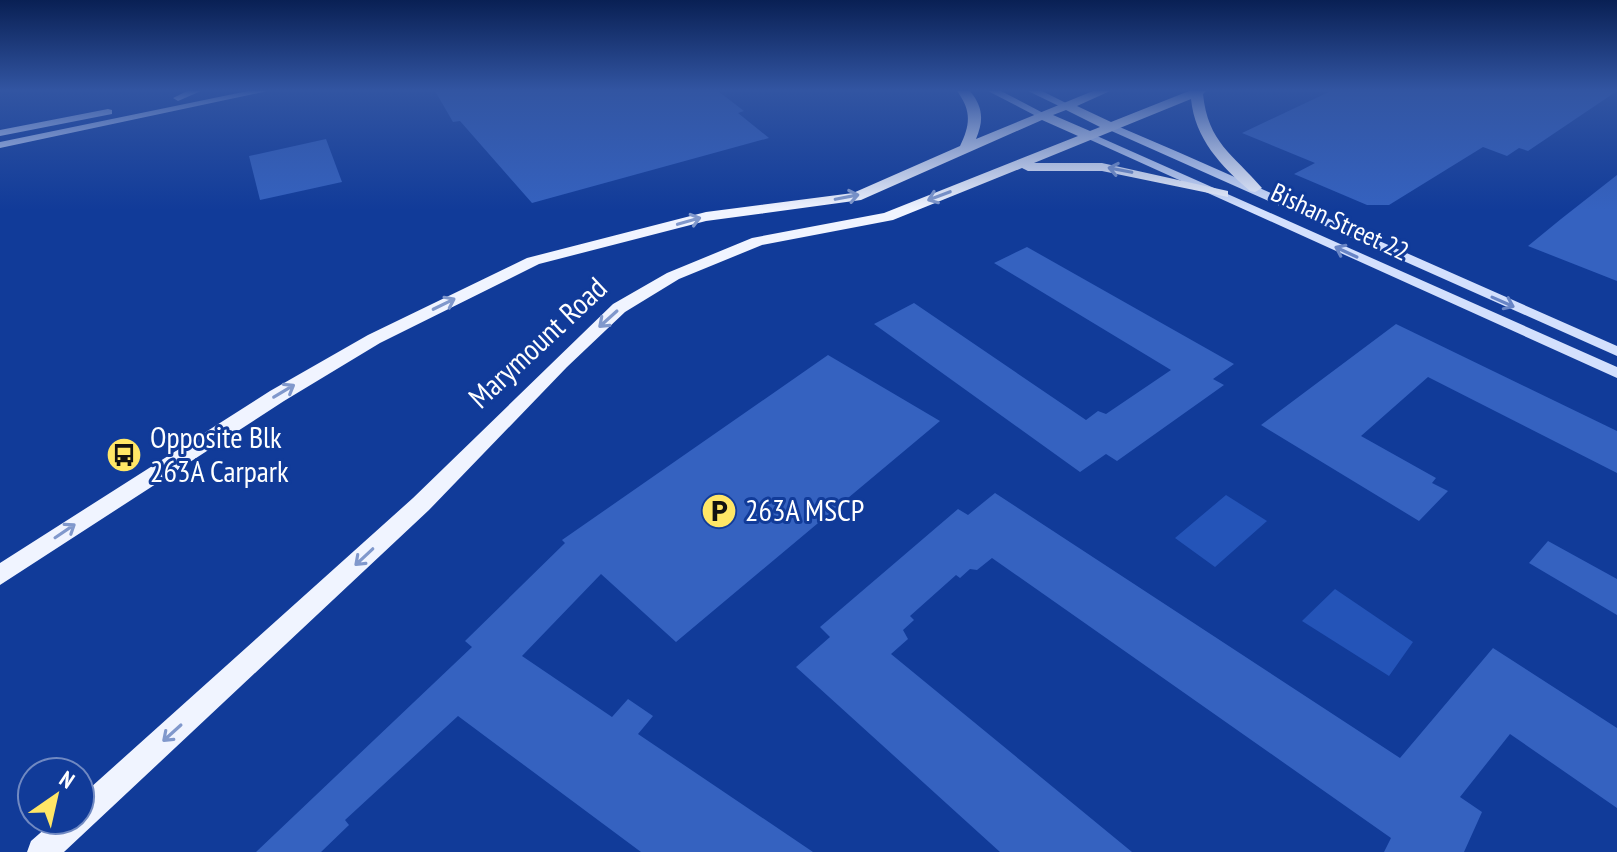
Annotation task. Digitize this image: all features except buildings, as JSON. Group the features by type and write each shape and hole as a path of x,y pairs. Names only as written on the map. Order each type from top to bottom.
{"main road":[{"path":"0,145 69,131"},
{"path":"966,147 974,131"},
{"name":"Marymount Road","path":"0,575 301,381 374,339 533,261 706,217 856,197 1005,131"},
{"name":"Bishan Street 22","path":"1078,131 1617,373"},
{"name":"Marymount Road","path":"96,802 421,504 560,363 619,308 673,276 758,241 888,217 1100,131"},
{"name":"Bishan Street 22","path":"1120,131 1617,351"},
{"path":"1204,131 1220,157 1255,188"},
{"path":"1012,168 1102,167 1223,194"},
{"name":"Marymount Road","path":"42,852 59,836"}],"shaded area":[{"path":"1226,495 1267,521 1215,567 1175,538"},
{"path":"1335,589 1413,642 1389,676 1302,621"}],"place":[{"name":"Opposite Blk 263A Carpark","path":"124,455"},
{"name":"263A MSCP","path":"719,511"}]}
